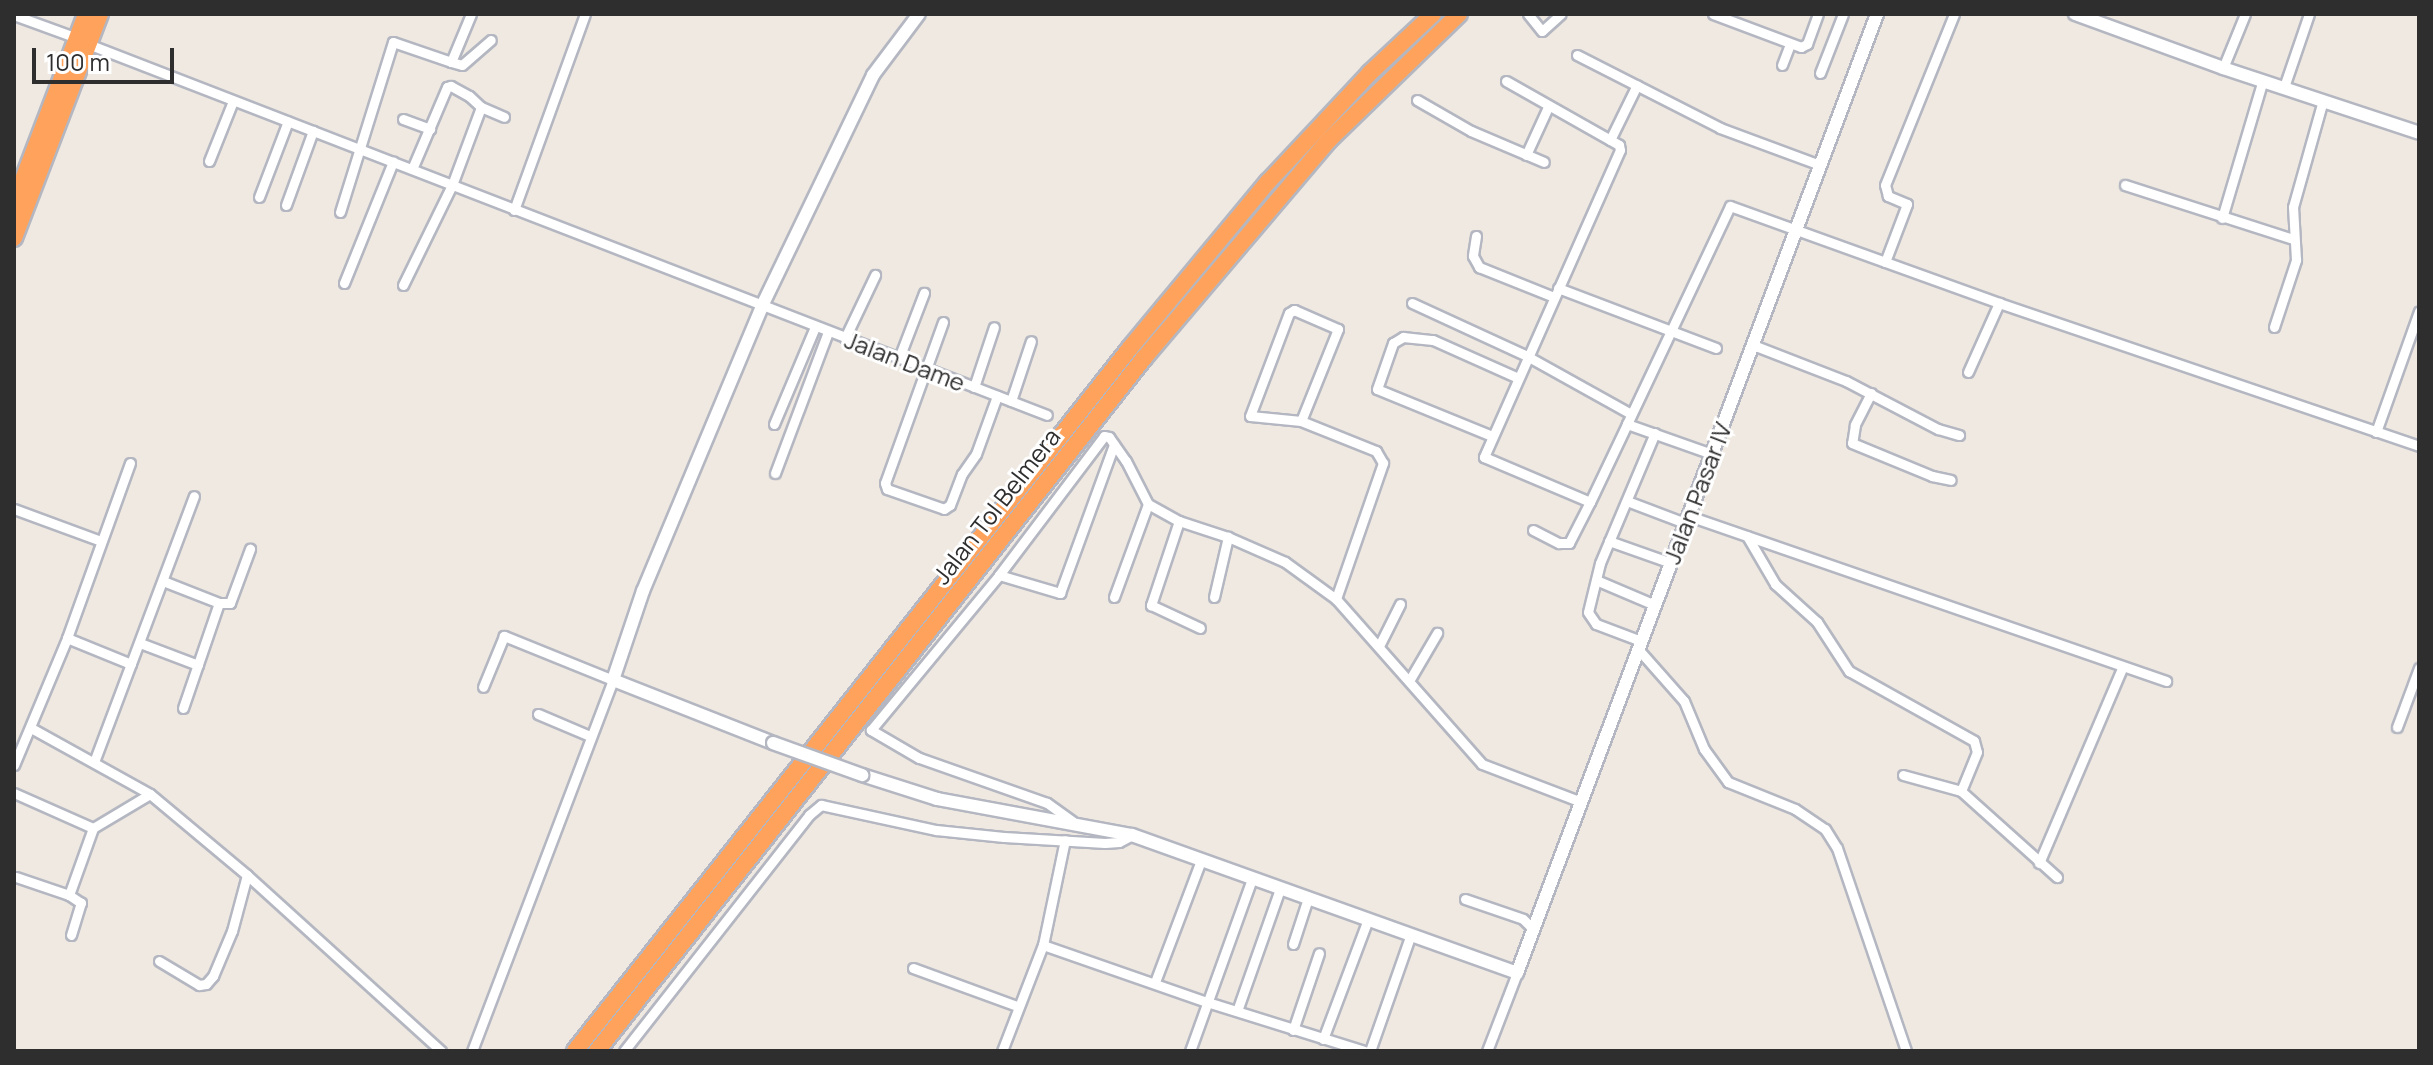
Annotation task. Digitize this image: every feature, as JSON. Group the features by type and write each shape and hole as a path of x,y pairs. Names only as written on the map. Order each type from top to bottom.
{"highway":[{"path":"14,238 82,41 86,14"},
{"path":"14,203 82,41 100,14"},
{"name":"Jalan Tol Belmera","path":"575,1051 1179,289 1268,182 1370,73 1433,14"},
{"name":"Jalan Tol Belmera","path":"597,1051 1154,346 1328,141 1459,14"}],"street":[{"path":"451,62 471,14"},
{"path":"514,210 585,14"},
{"path":"472,1051 613,680 630,625 762,306 873,75 919,14"},
{"path":"1528,14 1542,31 1561,14"},
{"path":"1713,14 1790,44 1807,44 1818,14"},
{"path":"1820,73 1843,14"},
{"name":"Jalan Pasar IV","path":"1517,973 1579,801 1877,14"},
{"path":"1885,262 1907,204 1888,196 1885,185 1954,14"},
{"path":"2075,14 2094,17 2223,68 2419,133"},
{"path":"2223,68 2245,14"},
{"path":"2284,87 2309,14"},
{"name":"Jalan Dame","path":"14,15 1047,415"},
{"path":"340,212 393,42 462,65 491,40"},
{"path":"1782,65 1790,44"},
{"path":"1577,55 1720,128 1820,165"},
{"path":"2222,218 2263,80"},
{"path":"1506,81 1610,140 1620,150 1492,436 1486,460 1590,502"},
{"path":"1610,140 1637,85"},
{"path":"412,169 449,86 481,107 504,117"},
{"path":"1417,100 1471,131 1544,162"},
{"path":"2274,327 2296,260 2293,207 2323,100"},
{"path":"209,161 233,101"},
{"path":"403,285 452,185 481,107"},
{"path":"1526,155 1548,107"},
{"path":"403,119 430,129"},
{"path":"259,197 288,121"},
{"path":"286,205 313,131"},
{"path":"344,283 393,162"},
{"path":"2125,185 2293,239"},
{"path":"1533,530 1559,543 1569,543 1730,206 1999,303 2419,446"},
{"path":"1476,236 1473,256 1479,267 1716,348"},
{"path":"845,338 875,275"},
{"path":"899,358 924,293"},
{"path":"1412,303 1527,356 1655,433 1712,454"},
{"path":"1968,372 1999,303"},
{"path":"1301,421 1338,329 1294,310 1289,313 1250,416 1301,421 1376,451 1383,463 1336,599"},
{"path":"2376,432 2419,311"},
{"path":"943,322 885,483 887,489 944,509 950,505 962,474 976,454 997,396"},
{"path":"774,424 815,327"},
{"path":"974,387 994,327"},
{"path":"775,473 828,332"},
{"path":"1492,436 1377,389 1393,343 1403,337 1433,340 1518,378"},
{"path":"1011,401 1031,341"},
{"path":"1753,345 1871,393 1938,429 1959,435"},
{"path":"1871,393 1855,425 1852,443 1932,476 1951,480"},
{"path":"1655,433 1609,541 1596,580 1589,619 1639,645 1684,701 1704,749 1728,782 1795,809 1825,829 1837,848 1906,1051"},
{"path":"1072,821 1047,803 919,758 871,730 999,575 1104,436 1109,437 1148,504 1179,521 1228,537 1285,562 1336,599 1482,764 1579,801"},
{"path":"999,575 1060,593 1114,445"},
{"path":"14,765 67,638 130,463"},
{"path":"94,762 194,496"},
{"path":"1627,501 1747,536 2166,681"},
{"path":"1114,597 1148,504"},
{"path":"14,509 101,541"},
{"path":"1179,521 1151,605 1200,628"},
{"path":"1747,536 1775,584 1817,622 1849,671 1974,741 1977,752 1961,791"},
{"path":"1214,597 1228,537"},
{"path":"1609,541 1671,563"},
{"path":"163,581 219,603 232,602 250,549"},
{"path":"1596,580 1655,605"},
{"path":"183,708 219,603"},
{"path":"1379,646 1400,604"},
{"path":"1409,681 1437,633"},
{"path":"483,687 504,636 862,775 951,802 1072,821 1132,835 1411,934 1517,973 1487,1051"},
{"path":"67,638 131,664"},
{"path":"140,643 198,665"},
{"path":"2039,863 2122,668"},
{"path":"2397,727 2419,668"},
{"path":"538,714 590,736"},
{"path":"31,728 150,794 247,875 441,1051"},
{"path":"1903,775 1961,791 2057,877"},
{"path":"14,793 93,828"},
{"path":"69,895 93,828 150,794"},
{"path":"624,1051 809,815 821,805 936,830 1119,842 1132,835"},
{"path":"1002,1051 1043,945 1065,840"},
{"path":"1155,982 1201,860"},
{"path":"159,961 199,985 206,984 232,931 247,875"},
{"path":"16,877 69,895 81,903 71,935"},
{"path":"1190,1051 1252,879"},
{"path":"1237,1011 1280,889"},
{"path":"1293,944 1308,898"},
{"path":"1465,899 1523,919 1533,929"},
{"path":"1323,1039 1368,919"},
{"path":"1370,1051 1411,934"},
{"path":"1043,945 1207,1002 1364,1051"},
{"path":"1293,1030 1319,953"},
{"path":"913,968 1017,1006"}]}
